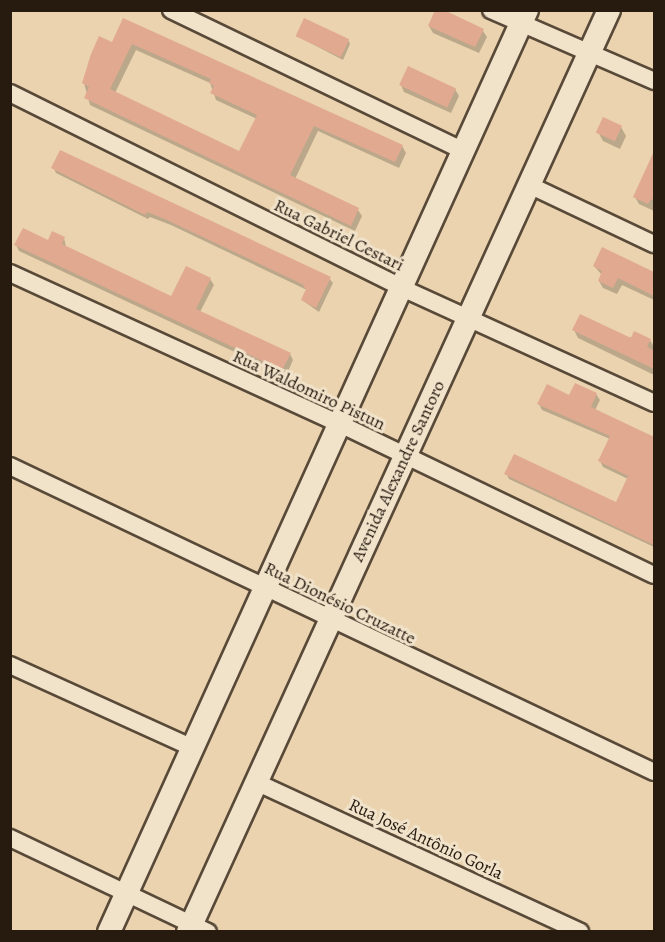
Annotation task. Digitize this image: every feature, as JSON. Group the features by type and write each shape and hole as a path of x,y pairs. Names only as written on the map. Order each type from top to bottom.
{"street":[{"path":"171,10 464,151"},
{"path":"490,10 524,18 654,81"},
{"name":"Avenida Alexandre Santoro","path":"195,929 256,782 609,10"},
{"path":"109,932 524,18"},
{"name":"Rua Gabriel Cestari","path":"10,93 402,288 469,316 654,403"},
{"path":"529,185 654,244"},
{"name":"Rua Waldomiro Pistun","path":"10,273 340,424 404,458 654,575"},
{"name":"Rua Dionésio Cruzatte","path":"10,466 330,621 654,772"},
{"path":"10,665 193,748"},
{"name":"Rua José Antônio Gorla","path":"256,782 580,932"},
{"path":"10,838 127,892 195,929"}],"building":[{"path":"435,10 444,10 484,29 475,47 428,26"},
{"path":"123,18 403,145 395,162 314,126 290,175 359,208 351,226 84,98 89,87 82,83 99,36 112,42","holes":["132,44 211,79 209,83 214,86 210,93 257,115 239,151 110,89"]},
{"path":"304,18 349,39 341,57 296,36"},
{"path":"408,66 456,88 447,107 399,85"},
{"path":"603,117 622,126 615,141 596,132"},
{"path":"60,150 331,277 316,308 301,300 306,289 302,284 167,220 147,212 145,215 51,168"},
{"path":"654,151 654,201 651,199 648,204 633,197"},
{"path":"23,228 48,240 52,231 65,237 62,244 171,296 186,266 211,278 196,309 291,353 282,370 14,245"},
{"path":"602,247 654,272 654,296 618,278 613,288 598,281 602,271 593,266"},
{"path":"580,314 631,338 634,331 651,339 647,347 654,351 654,369 572,330"},
{"path":"575,383 597,393 591,407 654,437 654,545 504,474 514,454 616,502 628,476 598,461 610,436 537,404 547,384 569,395"}]}
